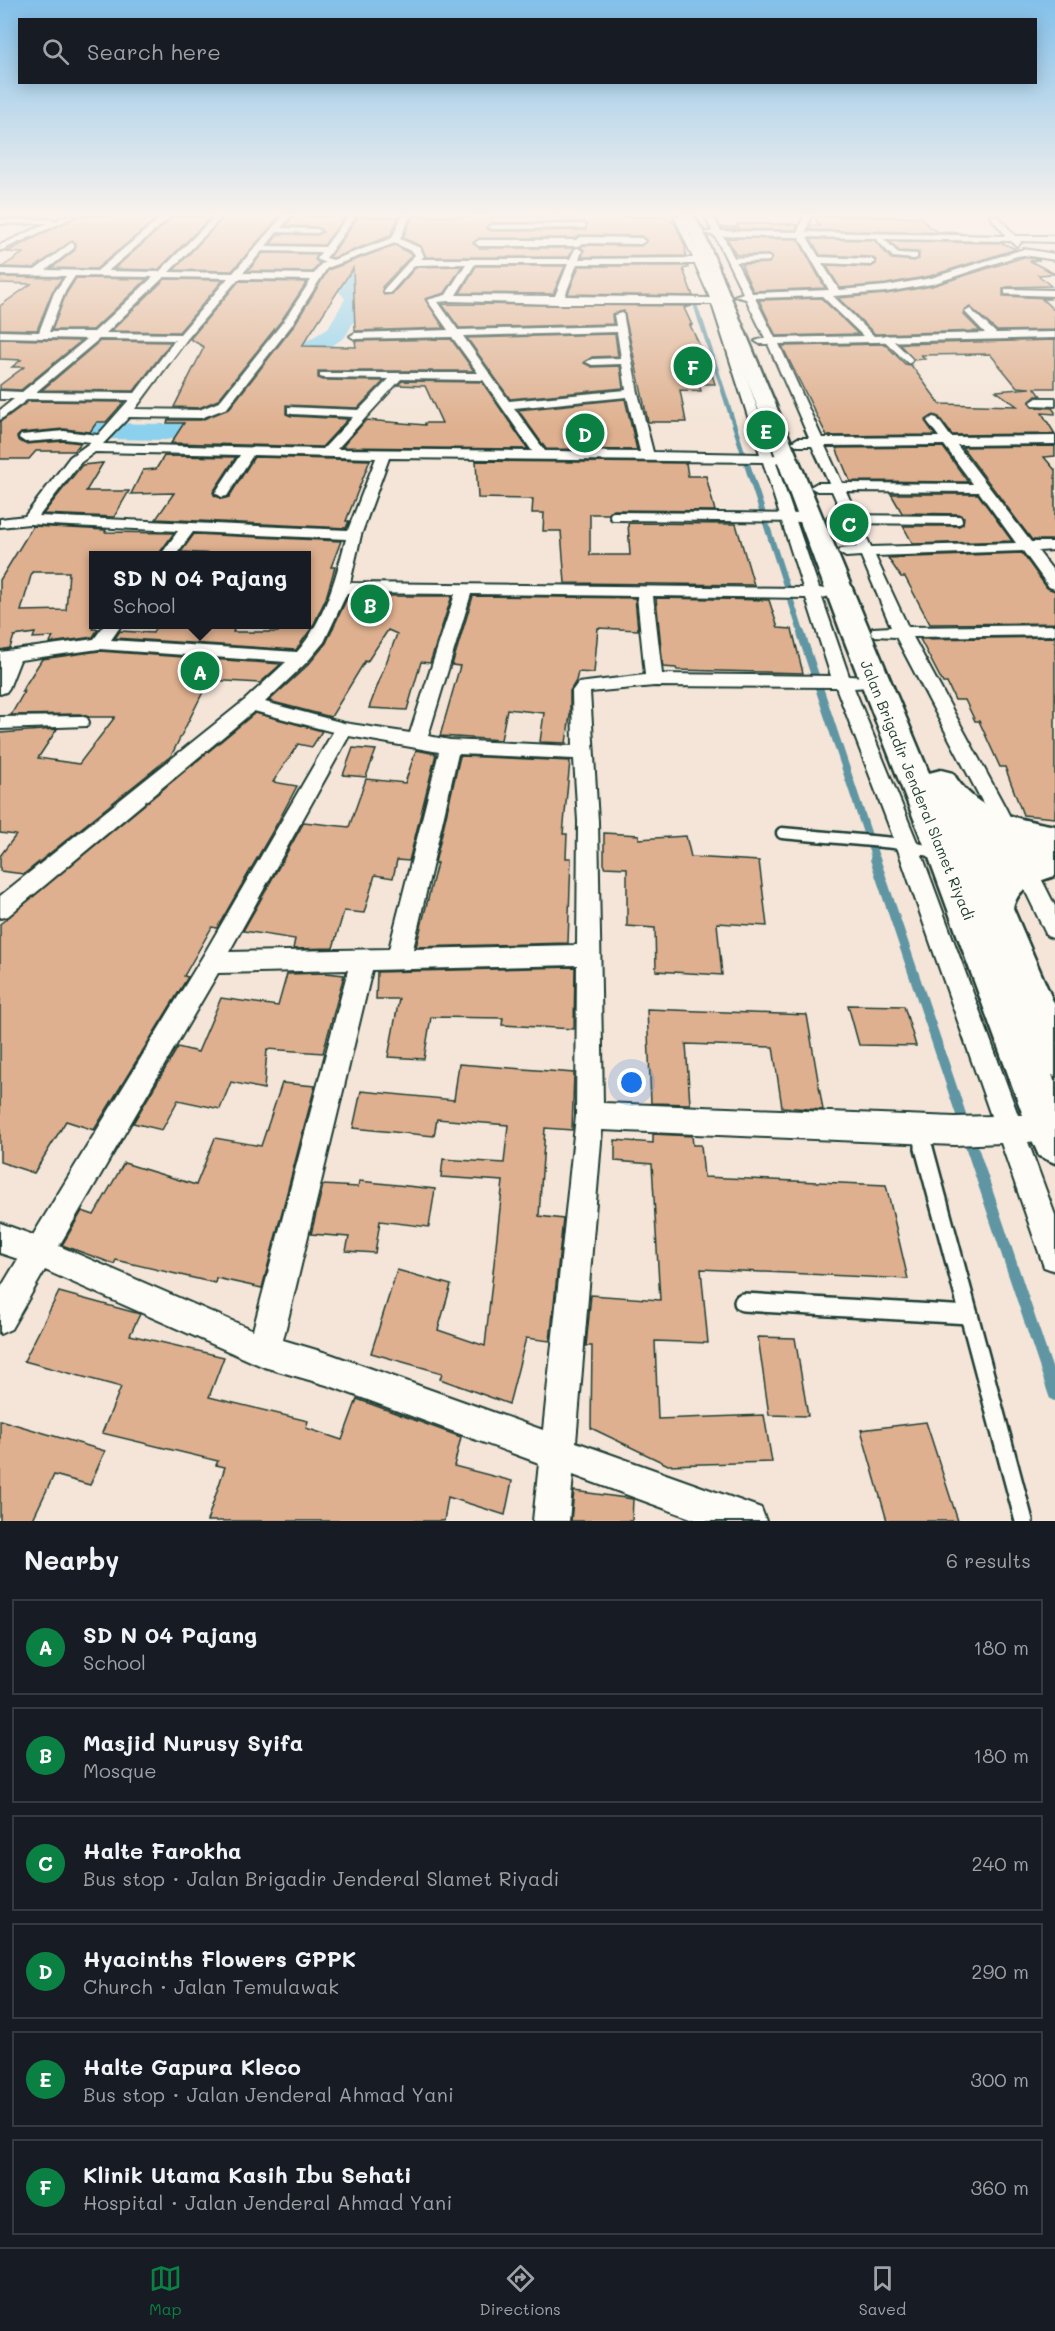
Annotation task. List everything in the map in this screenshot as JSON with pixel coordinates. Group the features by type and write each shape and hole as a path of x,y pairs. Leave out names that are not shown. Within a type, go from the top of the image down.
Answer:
{"highway":[{"path":"727,287 765,341 780,375 785,450"},
{"name":"Jalan Brigadir Jenderal Slamet Riyadi","path":"785,450 827,487 810,518"},
{"name":"Jalan Brigadir Jenderal Slamet Riyadi","path":"785,450 810,518 815,593 876,682 985,852 1052,1134"},
{"name":"Jalan Brigadir Jenderal Slamet Riyadi","path":"810,518 857,552 890,632 944,790 964,811 983,822 993,909 1055,1056"},
{"path":"985,852 1055,841"}],"street":[{"path":"43,335 64,287"},
{"path":"0,416 96,336 148,287"},
{"path":"29,520 75,460 100,441 122,418 183,337 228,287"},
{"path":"122,418 201,414 223,405 286,324 310,287"},
{"path":"387,291 390,287"},
{"path":"449,298 456,287"},
{"path":"558,300 564,287"},
{"path":"541,455 432,302 433,299 617,301 648,287"},
{"path":"717,287 753,390 785,450"},
{"path":"805,287 823,292 880,287"},
{"path":"832,287 835,292"},
{"path":"823,292 873,339"},
{"path":"1008,292 1055,293"},
{"path":"617,301 632,393 647,456"},
{"path":"969,312 993,336"},
{"path":"355,336 620,329"},
{"path":"0,334 183,337"},
{"path":"765,341 1055,334"},
{"path":"592,362 626,361"},
{"path":"324,375 487,377"},
{"path":"327,452 398,376"},
{"path":"506,405 632,393"},
{"path":"0,394 137,397"},
{"path":"1037,402 1055,402"},
{"path":"292,410 362,414"},
{"path":"933,421 950,440 1055,584"},
{"path":"25,438 64,435 100,441 249,452 647,456 740,456 785,450 950,440 1055,440"},
{"path":"222,493 249,452"},
{"path":"0,909 251,704 301,658 318,638 330,616 354,535 384,454"},
{"path":"827,487 984,488"},
{"path":"0,524 12,520 29,520 354,535"},
{"path":"170,551 188,528"},
{"path":"857,552 1055,546"},
{"path":"340,588 815,593 835,681 1055,929"},
{"path":"417,741 464,590"},
{"path":"644,591 654,680"},
{"path":"99,644 110,629"},
{"path":"1055,630 890,632 985,852 1008,1129 1055,1256"},
{"path":"0,688 7,656 99,644 301,658"},
{"path":"551,1521 590,1116 588,821 581,690 584,687 654,680 876,682"},
{"path":"251,704 345,729 450,747 583,753"},
{"path":"0,723 80,722"},
{"path":"0,1318 211,963 345,729"},
{"path":"398,960 450,747"},
{"path":"211,963 590,955"},
{"path":"264,1351 363,960"},
{"path":"590,1116 919,1130 1008,1129 1052,1134"},
{"path":"0,1238 38,1252 264,1351 330,1370 748,1521"}],"lane":[{"path":"886,338 909,360"},
{"path":"614,516 958,520"},
{"path":"782,833 985,852"},
{"path":"919,1130 1024,1521"},
{"path":"743,1302 969,1315"}],"building":[{"path":"27,287 56,287 37,330 0,329 0,306"},
{"path":"70,287 139,287 93,330 52,330"},
{"path":"157,287 217,287 179,332 111,331"},
{"path":"234,287 304,287 281,321 218,400 199,408 174,407 204,347 190,339"},
{"path":"318,287 341,287 302,346 356,347 355,341 451,339 474,371 318,371 318,378 323,380 384,381 358,408 286,405 286,414 291,416 348,419 322,447 171,443 184,423 167,423 168,420 201,420 229,409 293,327"},
{"path":"354,287 382,287 384,295 392,294 398,287 449,287 445,293 425,299 444,328 355,331"},
{"path":"464,287 556,287 553,294 460,293"},
{"path":"571,287 690,287 693,296 568,294"},
{"path":"751,287 825,288 753,291"},
{"path":"926,287 1008,287 1003,289 1003,296 1049,298 1042,299 1055,311 1055,330 997,331 970,307 964,310 963,314 980,331 875,334 838,298 886,294"},
{"path":"821,298 858,334 776,336 759,300"},
{"path":"442,304 692,306 684,308 715,384 699,384 701,391 680,390 686,422 648,422 624,311 612,314 613,324 459,328"},
{"path":"615,334 618,356 592,357 584,363 592,367 620,366 623,388 510,399 467,338"},
{"path":"0,339 81,341 21,390 0,389 0,385 24,367 12,367 21,360 0,359"},
{"path":"1055,340 1055,388 1035,388 1041,396 1036,396 1029,402 1033,407 1052,408 1055,414 1042,413 1055,434 952,435 939,417 934,415 925,421 935,435 827,436 782,346 885,344 905,364 911,365 940,404 1017,406 996,391 1030,388 1017,387 990,354 921,355 925,359 914,360 899,344"},
{"path":"100,341 171,342 134,391 42,390"},
{"path":"402,381 482,382 528,449 342,447 366,420 425,425 425,423 442,423 425,386 398,385"},
{"path":"625,399 637,450 546,449 518,410"},
{"path":"29,401 124,402 106,422 97,422 90,432 64,429 21,433 17,437 25,444 64,441 81,443 74,451 36,451 29,459 0,459 0,422"},
{"path":"1055,446 1055,456 1044,457 1055,470 1055,540 1032,540 962,447"},
{"path":"943,447 968,482 850,481 836,448"},
{"path":"164,456 236,457 213,492 222,499 229,497 254,457 370,460 346,521 349,521 346,528 156,519 174,493 131,494 143,470 156,469"},
{"path":"476,461 686,463 688,476 706,476 715,511 614,510 608,514 590,514 590,555 630,555 628,523 736,524 754,585 565,583 561,531 543,531 544,513 532,513 533,499 478,498"},
{"path":"103,463 86,491 129,491 114,517 43,514 82,465"},
{"path":"891,494 978,494 1012,541 913,544 903,526 959,526 963,524 964,517 958,514 902,513"},
{"path":"33,526 106,530 105,532 174,533 161,551 89,551 89,629 98,629 93,637 50,643 53,637 33,638 35,633 14,636 10,648 0,650 0,580","holes":["32,572 69,572 66,610 21,611"]},
{"path":"194,534 341,541 331,567 335,567 326,598 311,629 311,551 182,551"},
{"path":"1022,553 1047,588 1055,591 1055,623 930,624 905,577 901,577 888,558"},
{"path":"348,596 452,596 430,663 421,662 407,710 369,708 397,634 388,630 367,662 365,661 331,717 269,701 309,664 326,643"},
{"path":"473,596 635,598 638,630 598,628 594,673 578,672 570,691 570,715 566,743 540,742 544,713 507,709 501,740 440,736 460,666 452,665"},
{"path":"656,598 769,600 778,628 792,629 803,673 677,670 663,667"},
{"path":"155,629 234,629 233,632 278,632 280,629 311,629 296,650 115,638 120,631 153,633"},
{"path":"1055,637 1055,818 1023,815 1005,767 1000,767 979,721 975,721 965,700 955,700 947,683 943,683 920,639"},
{"path":"99,651 281,664 260,683 209,680 171,756 24,874 0,871 0,856 16,835 0,833 0,733 57,729 38,758 79,764 115,717 89,717 80,714 11,715 24,692 21,692 42,659"},
{"path":"255,713 322,731 312,747 298,744 273,782 297,786 279,820 217,928 212,927 184,976 188,977 94,1130 66,1121 34,1173 0,1162 0,924"},
{"path":"353,748 376,750 366,777 343,775"},
{"path":"416,750 436,754 409,861 397,860 393,878 375,875 364,913 344,911 333,948 293,949 295,939 243,931 304,822 349,827 366,779 405,783"},
{"path":"460,756 570,761 563,834 567,834 566,858 571,858 568,943 416,947"},
{"path":"604,833 639,835 639,839 686,836 691,857 759,861 767,926 717,923 722,975 656,971 655,928 627,926 627,868 604,867"},
{"path":"575,967 574,1029 502,1025 503,1018 431,1017 424,1059 388,1057 399,999 376,999 377,972"},
{"path":"287,974 344,975 323,1053 267,1049 264,1089 231,1082 220,1109 178,1100 162,1130 133,1123 178,1047 198,1052 221,998 278,1006"},
{"path":"848,1005 904,1006 916,1046 859,1045"},
{"path":"647,1009 807,1015 823,1110 782,1107 773,1047 686,1044 690,1104 651,1103"},
{"path":"459,1064 574,1073 572,1130 545,1128 539,1216 563,1219 550,1341 526,1338 509,1404 440,1379 442,1373 371,1353 397,1270 451,1285 438,1330 485,1346 503,1181 441,1177 443,1159 504,1163 508,1125 437,1119 434,1136 353,1128 361,1091 454,1100"},
{"path":"282,1083 315,1086 262,1288 216,1278 215,1283 116,1260 114,1264 62,1245 82,1211 94,1215 124,1163 196,1185 215,1138 261,1146"},
{"path":"653,1134 692,1136 693,1145 701,1145 704,1177 886,1185 908,1279 701,1269 708,1343 655,1341 658,1419 764,1415 772,1462 668,1465 591,1428 592,1346 586,1346 591,1295 660,1300 652,1164 615,1161 615,1140 653,1143"},
{"path":"359,1181 435,1189 429,1227 380,1221 375,1253 346,1251 349,1237 311,1234 323,1185 358,1187"},
{"path":"59,1292 140,1314 130,1335 224,1357 209,1397 308,1421 306,1428 342,1440 357,1399 461,1437 454,1466 512,1481 505,1515 448,1497 444,1521 207,1521 225,1467 216,1465 218,1461 102,1433 121,1387 24,1361"},
{"path":"758,1337 795,1338 808,1416 769,1415"},
{"path":"0,1420 105,1451 90,1485 54,1475 32,1521 0,1521"},
{"path":"926,1422 958,1521 887,1521 861,1430"},
{"path":"574,1491 633,1499 632,1521 571,1521"}],"waterway":[{"path":"0,435 41,430 166,432 202,425 264,396 300,356 337,332 356,298 346,287"},
{"path":"695,304 701,323"},
{"path":"701,321 745,459"},
{"path":"745,458 802,635"},
{"path":"801,633 876,860"},
{"path":"875,859 973,1150"},
{"path":"972,1148 1055,1395"}],"place":[{"name":"Klinik Utama Kasih Ibu Sehati","path":"693,366"},
{"name":"Halte Gapura Kleco","path":"766,430"},
{"name":"Hyacinths Flowers GPPK","path":"585,433"},
{"name":"Halte Farokha","path":"849,523"},
{"name":"Masjid Nurusy Syifa","path":"370,604"},
{"name":"SD N 04 Pajang","path":"200,671"}]}
